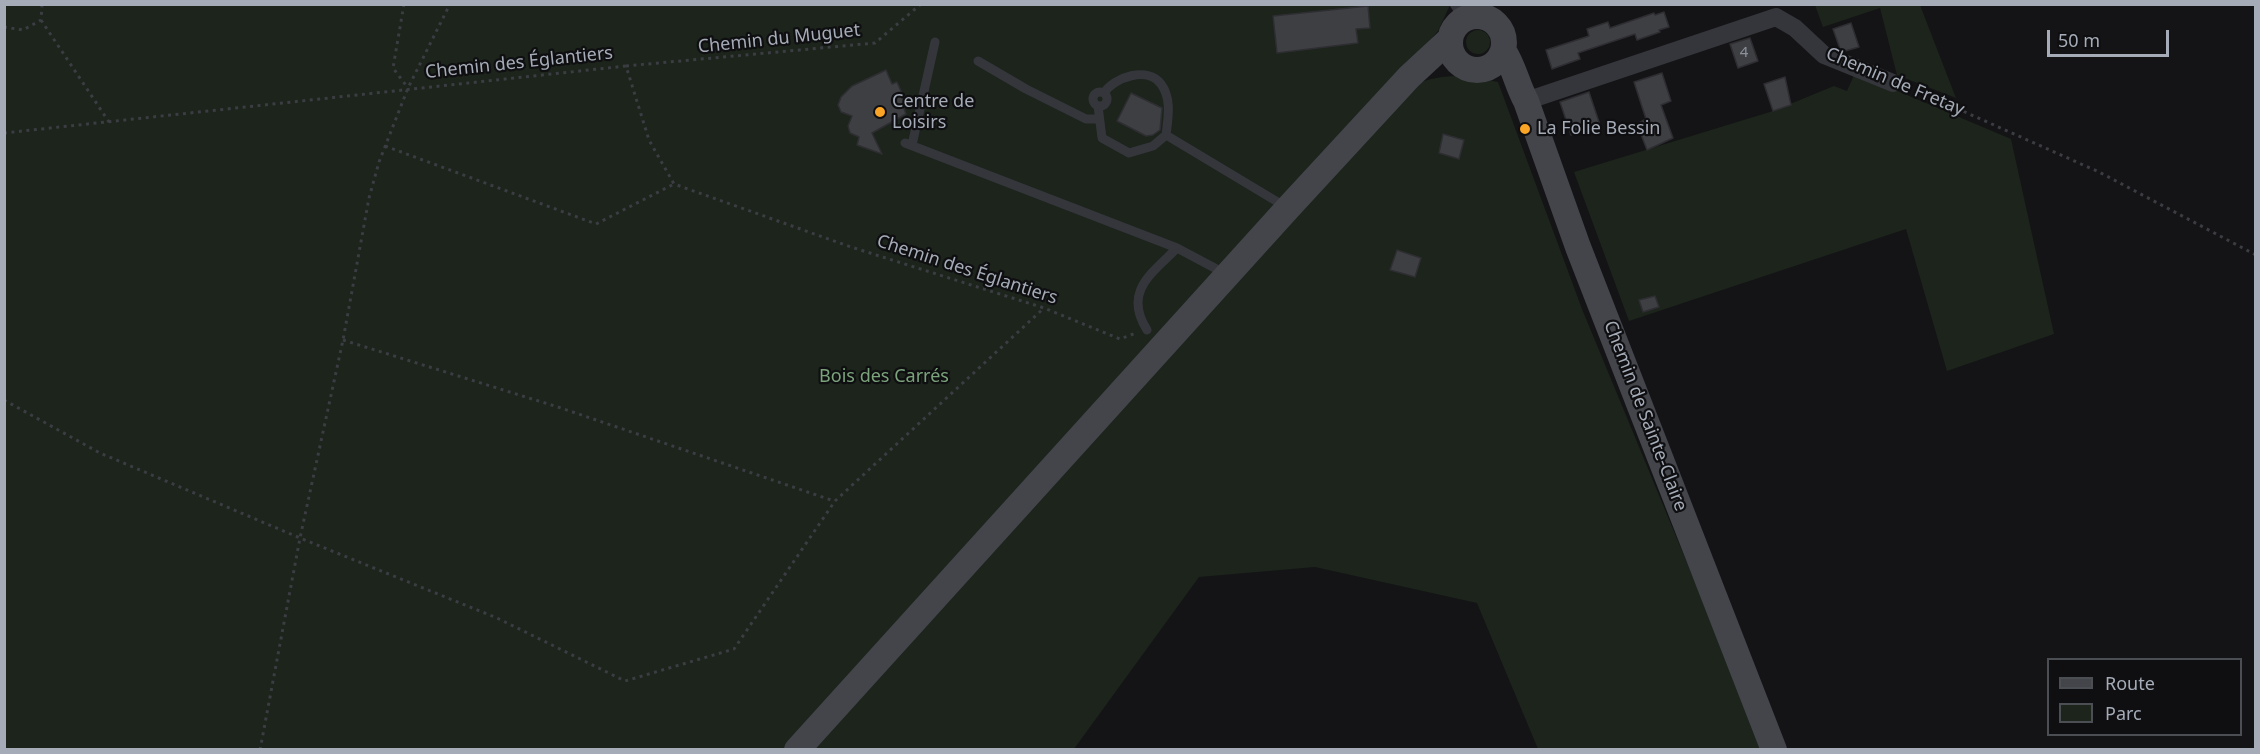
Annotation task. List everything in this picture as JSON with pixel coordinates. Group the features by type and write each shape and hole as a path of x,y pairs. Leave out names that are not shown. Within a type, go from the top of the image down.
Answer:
{"main road":[{"path":"1409,77 1447,65 1472,68 1496,63 1503,50 1503,35 1474,11 1452,31 1450,39 1452,55 1472,68 1521,92"},
{"path":"797,750 1288,208 1409,77 1450,39"},
{"name":"Chemin de Sainte-Claire","path":"1503,50 1510,60 1578,247 1774,750"}],"street":[{"name":"Chemin de Fretay","path":"1521,92 1776,17 1795,28 1824,55 1893,83"}],"lane":[{"path":"934,42 908,144 1177,248 1228,275"},
{"path":"978,61 1026,89 1086,119 1098,119"},
{"path":"1133,74 1154,77 1162,85 1170,110 1166,135 1153,146 1129,153 1102,138 1098,106 1093,103 1093,96 1104,93 1116,82 1133,74"},
{"path":"1166,135 1288,208"},
{"path":"1147,330 1137,315 1136,305 1140,290 1177,248"}],"path":[{"path":"42,4 41,20 109,122"},
{"path":"404,4 393,68 408,88"},
{"path":"260,750 300,538 343,340 369,198 385,146 408,88 450,4"},
{"name":"Chemin du Muguet","path":"626,66 875,43 921,4"},
{"path":"4,27 23,30 41,20"},
{"name":"Chemin des Églantiers","path":"4,133 626,66 649,140 674,184 851,247 1044,308 1120,339 1147,330"},
{"name":"Chemin de Fretay","path":"1893,83 1912,88 2099,172 2256,255"},
{"path":"385,146 596,224 674,184"},
{"path":"4,400 100,453 496,618 625,681 734,649 835,501 1044,308"},
{"path":"343,340 561,408 835,501"}],"green space":[{"name":"Bois des Carrés","path":"4,5 1450,5 1438,31 1403,70 1415,85 1436,78 1456,76 1498,82 1582,309 1764,749 1538,749 1477,603 1315,567 1199,577 1074,749 5,749"},
{"path":"1815,5 1920,5 1956,98 1897,75 1880,8 1823,27"},
{"path":"1478,30 1487,33 1490,42 1487,51 1478,54 1469,51 1466,42 1469,33"},
{"path":"1855,73 2011,139 2054,334 1947,371 1906,229 1629,321 1574,172 1773,111 1834,86 1847,91"}],"building":[{"path":"1368,6 1370,28 1356,29 1358,43 1277,53 1273,16"},
{"path":"1664,12 1669,27 1659,30 1660,32 1637,40 1635,34 1578,53 1580,59 1552,69 1546,50 1589,36 1587,29 1608,22 1610,28 1654,13 1655,15"},
{"path":"1851,23 1859,47 1845,51 1840,49 1833,29"},
{"path":"1750,38 1758,61 1738,68 1730,44"},
{"path":"886,70 892,84 897,82 907,105 903,106 906,114 872,133 882,154 857,145 859,137 850,133 848,126 852,116 841,112 838,105 841,97 852,86"},
{"path":"1662,73 1671,101 1661,105 1673,138 1647,150 1637,124 1646,119 1634,82"},
{"path":"1785,77 1791,105 1773,111 1764,84"},
{"path":"1589,92 1600,125 1571,135 1560,102"},
{"path":"1131,93 1162,108 1160,130 1153,135 1146,136 1117,121"},
{"path":"1443,134 1464,140 1459,159 1439,153"},
{"path":"1397,250 1421,258 1415,277 1390,270"},
{"path":"1655,296 1659,307 1643,312 1639,300"}],"place":[{"name":"Centre de Loisirs","path":"880,112"},
{"name":"La Folie Bessin","path":"1525,129"}]}
